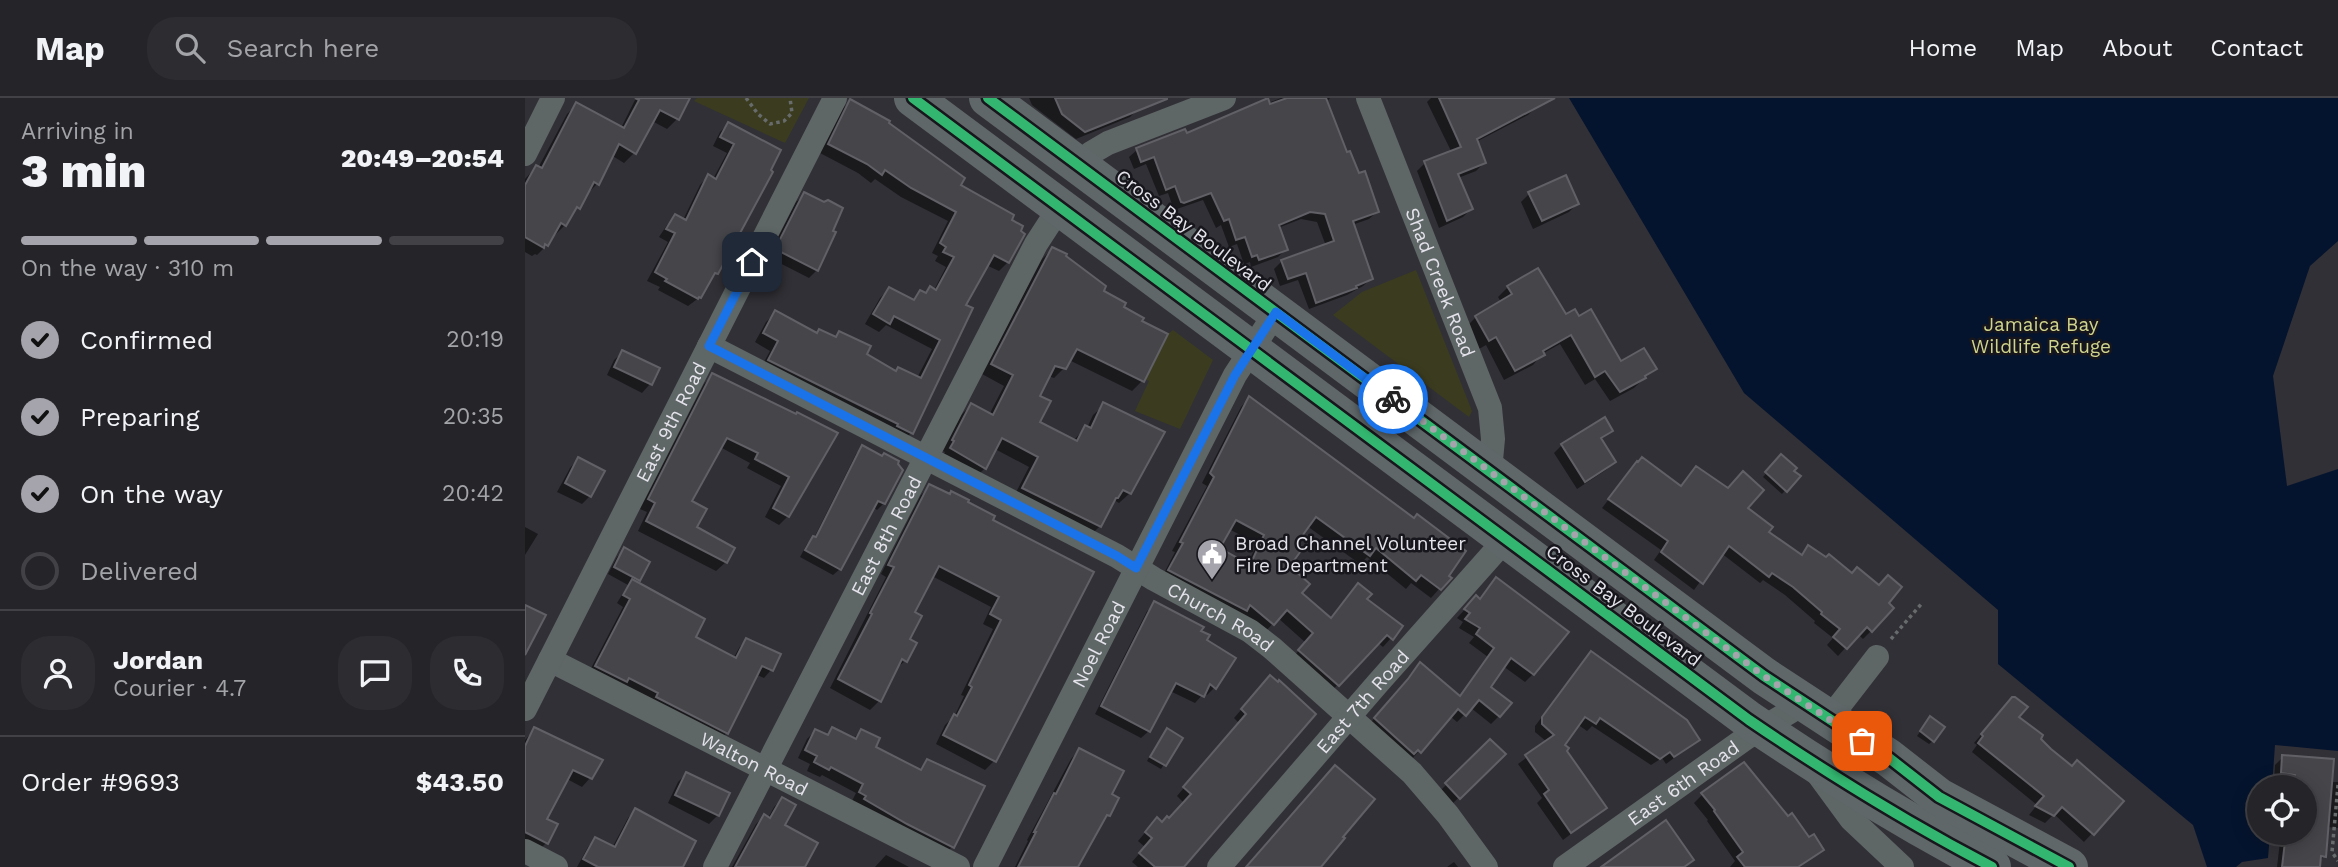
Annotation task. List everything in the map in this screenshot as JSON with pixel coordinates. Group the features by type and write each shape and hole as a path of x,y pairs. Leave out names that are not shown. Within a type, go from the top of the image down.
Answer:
{"main road":[{"name":"Cross Bay Boulevard","path":"913,98 1761,728 1893,812 1991,867"},
{"name":"Cross Bay Boulevard","path":"988,98 1816,711 1889,758 1939,797 2070,867"}],"street":[{"path":"525,154 553,98"},
{"name":"East 9th Road","path":"525,709 835,98"},
{"path":"1078,165 1108,143 1224,98"},
{"name":"Shad Creek Road","path":"1368,98 1490,408 1493,439 1490,471"},
{"name":"East 8th Road","path":"715,867 1036,244 1060,206"},
{"name":"Noel Road","path":"985,867 1235,375 1276,312"},
{"name":"Church Road","path":"709,346 1106,550 1260,638 1412,773 1448,815 1486,867"},
{"name":"East 7th Road","path":"1219,867 1506,539"},
{"path":"1816,711 1877,657"},
{"name":"Walton Road","path":"550,660 958,867"},
{"name":"East 6th Road","path":"1565,867 1761,728 1816,711"},
{"name":"Cross Bay Boulevard","path":"1807,759 1851,819 1902,867"},
{"path":"525,851 556,867"}],"path":[{"path":"747,99 757,98"},
{"path":"747,99 770,124 784,121 792,113 790,98"},
{"path":"1877,657 1923,602"},
{"path":"2338,785 2332,852 2338,861"}],"green space":[{"path":"697,98 809,98 785,143 694,101"},
{"path":"1416,270 1472,411 1469,417 1333,315 1362,292"},
{"path":"1173,330 1213,360 1180,429 1135,411 1149,381 1145,379 1168,334"}],"water":[{"name":"Jamaica Bay Wildlife Refuge","path":"1569,98 2338,98 2338,241 2310,266 2273,376 2287,486 2338,469 2338,751 2275,745 2273,775 2247,775 2247,845 2269,845 2268,858 2242,862 2236,867 2207,867 2193,825 1998,664 1998,610 1744,393"}],"building":[{"path":"635,98 690,98 679,120 660,110 636,154 619,144 599,185 594,182 580,209 577,207 566,226 561,223 548,246 545,244 544,248 525,237 525,185 536,165 542,168 576,102 624,128 639,100"},
{"path":"1055,98 1167,99 1085,132 1062,114"},
{"path":"1268,98 1270,104 1287,98 1326,98 1347,152 1350,151 1359,173 1365,171 1379,212 1353,221 1373,279 1316,303 1306,273 1288,279 1281,260 1334,241 1325,214 1310,212 1279,225 1288,250 1259,260 1257,255 1252,257 1245,237 1236,240 1229,219 1224,221 1211,193 1181,202 1175,186 1166,190 1154,157 1141,162 1136,148 1185,129 1187,133"},
{"path":"1439,98 1555,98 1477,139 1486,163 1458,174 1473,209 1447,221 1424,161 1461,147"},
{"path":"850,99 890,121 889,123 965,178 961,185 1014,215 1012,220 1023,226 1021,231 1025,234 1009,263 994,255 966,305 973,308 913,434 768,360 778,341 763,333 775,310 817,333 819,329 836,337 839,331 871,346 867,354 896,371 898,367 921,378 940,340 894,316 890,324 873,314 889,287 914,300 920,290 926,293 930,286 936,290 954,257 943,252 946,247 940,243 956,212 911,188 885,170 882,175 828,144"},
{"path":"728,122 781,150 771,170 773,172 718,274 715,273 698,299 665,281 667,279 655,272 675,233 666,229 675,214 686,220 708,174 716,179 734,144 720,137"},
{"path":"1566,175 1579,204 1542,221 1528,192"},
{"path":"804,192 843,208 833,231 836,232 818,271 775,249"},
{"path":"1052,247 1067,254 1066,256 1106,286 1104,291 1126,303 1124,307 1144,318 1142,321 1168,334 1144,382 1077,349 1066,369 1055,366 1040,396 1051,401 1040,422 1077,441 1085,425 1091,428 1103,402 1165,432 1131,494 1123,490 1101,527 1022,488 1038,457 1002,438 986,469 950,448 971,403 993,415 1013,375 991,364"},
{"path":"1538,268 1566,314 1575,309 1579,316 1591,309 1621,361 1644,348 1657,369 1620,392 1605,371 1595,377 1571,335 1543,351 1545,355 1515,371 1496,337 1489,341 1475,316 1512,294 1507,286"},
{"path":"622,350 660,368 652,385 614,367"},
{"path":"712,373 838,433 789,517 773,508 789,477 755,459 758,453 727,438 692,501 707,509 697,527 735,548 727,563 646,521 655,503 648,499"},
{"path":"1249,396 1414,518 1417,514 1466,551 1449,576 1452,578 1441,590 1421,575 1416,581 1376,548 1370,556 1316,517 1297,543 1303,548 1290,566 1310,584 1302,593 1331,618 1358,583 1372,594 1367,599 1403,626 1393,640 1387,635 1339,686 1298,650 1313,633 1287,610 1274,625 1250,605 1247,611 1168,570 1214,477 1210,473","holes":["1236,520 1264,535 1250,565 1220,548"]},
{"path":"1605,417 1613,431 1601,438 1616,462 1585,482 1561,444"},
{"path":"862,445 882,456 884,453 899,461 898,464 903,470 885,504 878,501 841,570 805,550 813,536 816,537"},
{"path":"1781,454 1797,468 1794,471 1801,476 1787,492 1765,472"},
{"path":"578,457 605,471 591,497 565,483"},
{"path":"1642,457 1681,486 1696,466 1728,488 1743,471 1764,490 1748,508 1773,527 1769,532 1802,555 1808,545 1826,557 1829,554 1852,573 1857,567 1879,585 1888,575 1902,587 1889,603 1894,608 1872,632 1867,627 1847,649 1833,637 1840,629 1821,614 1822,612 1793,587 1772,573 1769,577 1729,546 1703,584 1661,552 1668,541 1608,499"},
{"path":"929,484 969,500 968,502 995,516 993,520 1094,572 996,762 943,735 954,714 957,716 972,687 969,685 1001,620 990,614 999,597 939,566 915,612 922,616 910,639 917,643 907,662 902,659 881,702 838,679 894,567 888,565"},
{"path":"624,547 650,562 640,581 614,567"},
{"path":"1496,577 1569,632 1534,675 1511,658 1491,687 1512,703 1500,717 1479,700 1466,716 1458,709 1421,753 1418,750 1414,754 1374,718 1420,662 1460,696 1494,648 1476,634 1480,628 1465,619 1470,613 1464,609 1476,595 1480,599"},
{"path":"632,579 705,619 696,637 736,658 746,638 781,654 773,671 762,666 728,734 656,697 658,693 629,678 627,682 595,666 630,599 623,595"},
{"path":"1154,601 1204,627 1201,631 1210,635 1207,640 1236,658 1216,689 1210,684 1204,697 1176,683 1150,732 1101,706"},
{"path":"525,605 546,615 525,655"},
{"path":"1591,651 1687,720 1700,740 1674,757 1670,752 1660,759 1600,718 1596,724 1585,717 1565,745 1607,808 1571,833 1544,794 1549,790 1525,755 1554,735 1542,724 1542,717"},
{"path":"1270,675 1316,714 1184,867 1155,867 1139,853 1152,838 1145,832 1157,817 1162,822 1167,816 1169,818 1191,794 1183,787 1246,714 1241,709"},
{"path":"2012,697 2028,707 2019,717 2043,735 2041,739 2051,749 2072,766 2077,760 2124,801 2094,835 2062,807 2054,816 2035,806 2044,796 1978,743 1983,736 1981,734"},
{"path":"1930,716 1945,727 1934,742 1920,731"},
{"path":"534,727 603,760 592,779 573,770 547,819 558,824 548,844 525,832 525,746"},
{"path":"832,727 856,739 861,729 880,738 876,747 921,770 927,759 985,786 954,848 864,799 866,796 859,792 863,784 831,767 829,770 814,762 817,756 805,750 815,729 828,735"},
{"path":"1167,728 1183,738 1166,766 1150,757"},
{"path":"1490,739 1506,754 1460,799 1445,783"},
{"path":"1079,748 1124,771 1112,794 1119,798 1110,816 1107,815 1078,867 1018,867 1034,832"},
{"path":"2282,755 2334,759 2326,857 2321,856 2320,867 2282,867 2285,845 2317,845 2317,775 2281,773"},
{"path":"1744,762 1788,816 1792,813 1809,837 1814,834 1824,850 1798,867 1745,867 1737,857 1743,852 1701,793"},
{"path":"1335,765 1375,799 1321,867 1246,867"},
{"path":"686,772 730,793 719,816 675,795"},
{"path":"782,797 796,805 785,825 818,843 805,867 735,867 764,814 770,818"},
{"path":"635,808 696,841 683,867 598,867 583,859 595,837 615,847"},
{"path":"1666,820 1694,860 1684,867 1601,867"}],"cycle path":[{"path":"913,98 1749,720 1868,797 1992,867"},
{"path":"988,98 1764,676 1889,758 1939,797 2069,867"}],"way so far":[{"path":"1393,399 1764,676 1862,741"}],"place":[{"name":"Broad Channel Volunteer Fire Department","path":"1212,581"}],"route":[{"path":"752,262 709,346 1136,568 1235,375 1276,312 1393,399"}]}
